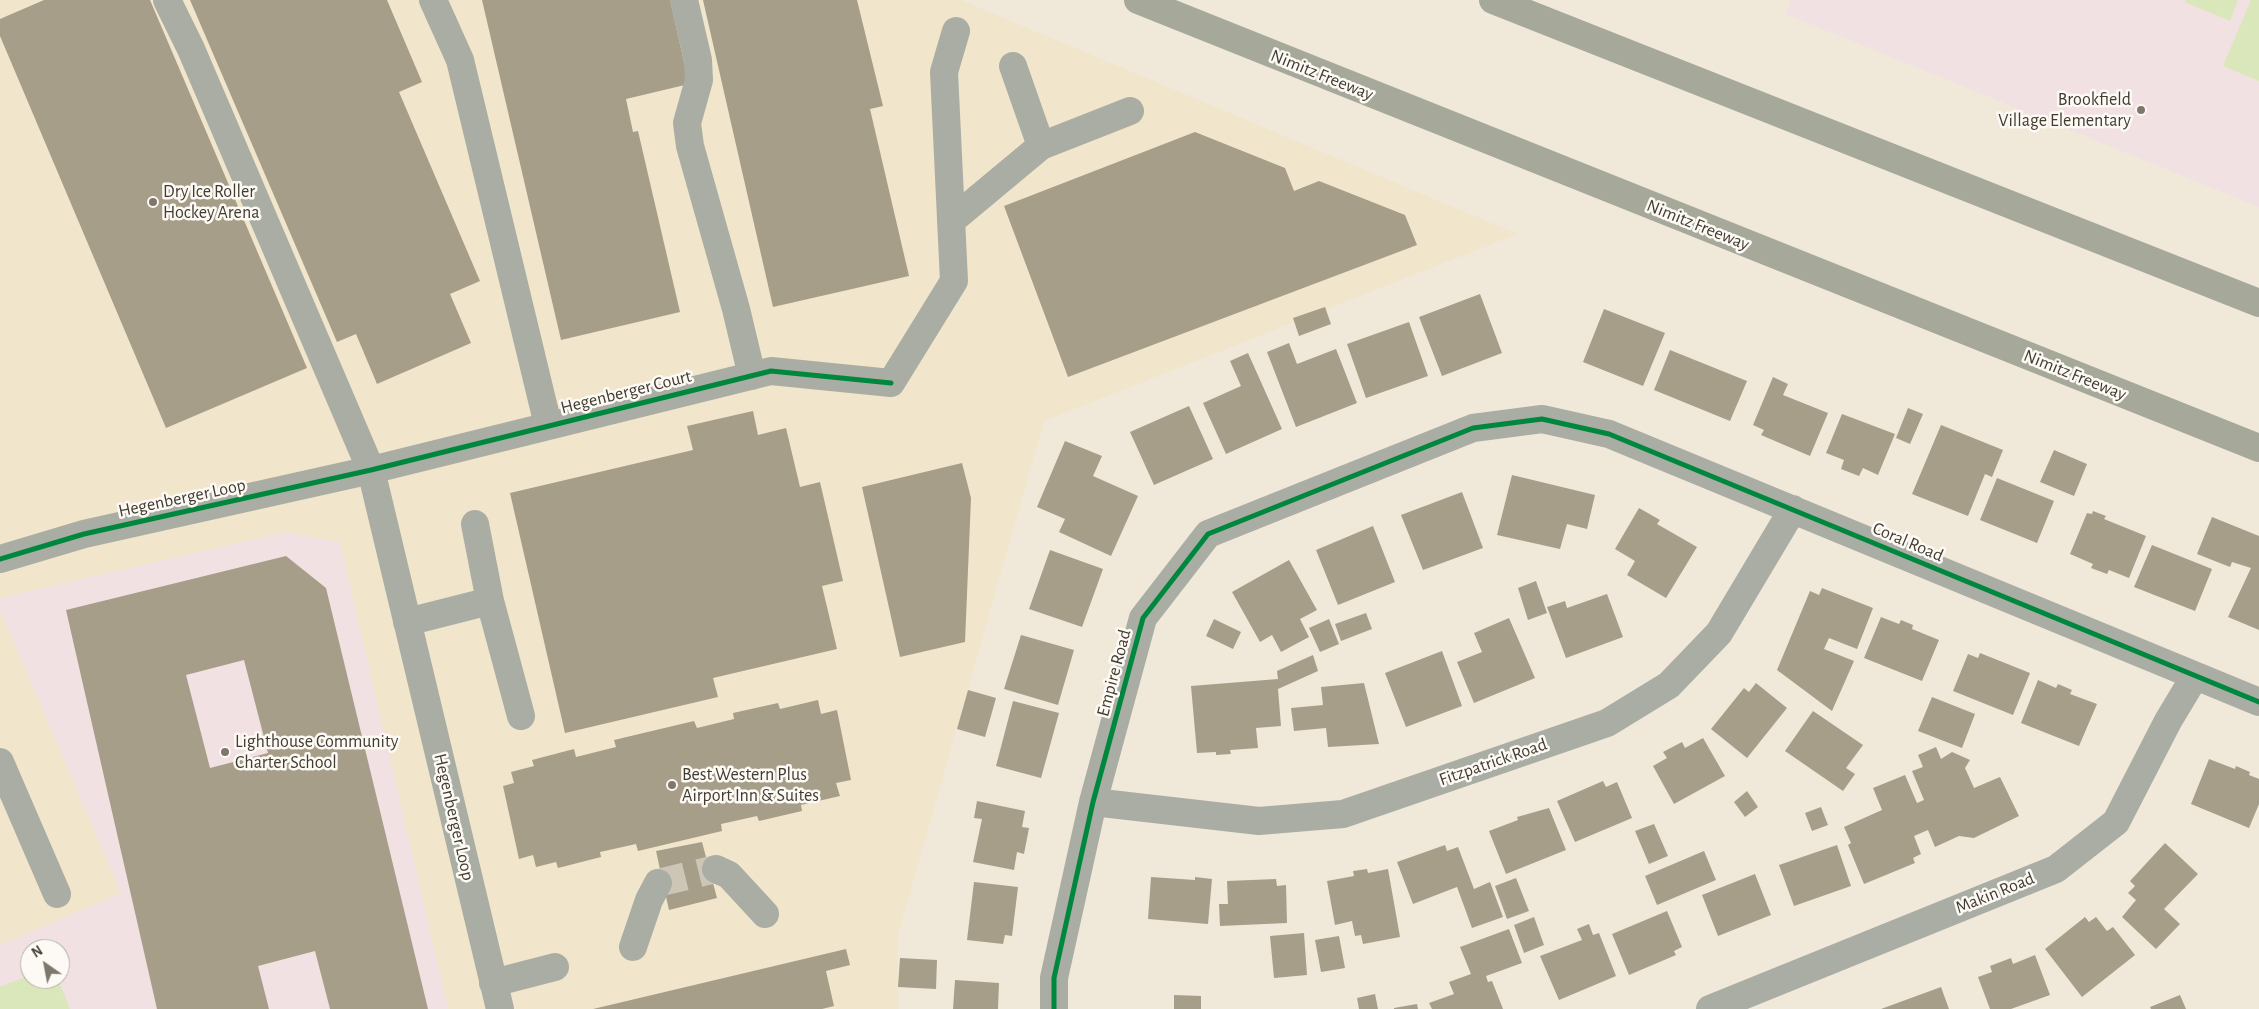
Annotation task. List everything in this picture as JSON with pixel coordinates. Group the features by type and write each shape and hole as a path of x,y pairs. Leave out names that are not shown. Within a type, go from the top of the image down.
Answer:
{"highway":[{"name":"Nimitz Freeway","path":"1138,0 2259,448"},
{"path":"1493,0 2259,303"}],"street":[{"path":"167,0 191,49 371,470"},
{"path":"433,0 460,60 548,425"},
{"path":"684,0 698,60 699,80 687,123 690,146 736,309 752,376"},
{"path":"951,221 944,72 956,31"},
{"path":"1013,66 1041,146"},
{"path":"951,221 1041,146 1130,111"},
{"name":"Hegenberger Court","path":"371,470 771,371 891,383 954,281 951,221"},
{"name":"Coral Road","path":"1542,419 1609,434 2259,702"},
{"name":"Empire Road","path":"1054,1009 1054,978 1093,802 1143,618 1208,534 1473,428 1542,419"},
{"name":"Hegenberger Loop","path":"0,558 84,534 371,470 500,1009"},
{"name":"Fitzpatrick Road","path":"1093,802 1259,821 1343,814 1607,723 1669,685 1719,633 1792,509"},
{"path":"475,524 490,600 521,716"},
{"path":"407,622 490,600"},
{"name":"Makin Road","path":"1710,1009 2056,869 2116,822 2168,721 2195,676"},
{"path":"3,776 57,894"},
{"path":"716,869 729,875 765,914"},
{"path":"634,947 648,900 658,883"},
{"path":"493,983 555,967"}],"shaded area":[{"path":"0,0 961,0 1517,234 1044,421 897,938 898,1009 0,1009"},
{"name":"Brookfield Village Elementary","path":"1791,0 2259,0 2259,207 1786,14"},
{"name":"Lighthouse Community Charter School","path":"285,532 340,542 448,1009 0,1009 0,945 121,893 0,610 0,598"}],"green space":[{"path":"2186,0 2238,0 2230,21 2185,2"},
{"path":"2251,0 2259,0 2259,81 2223,66"},
{"path":"20,979 20,989 62,989 70,1009 0,1009 0,987"}],"building":[{"name":"Dry Ice Roller Hockey Arena","path":"44,0 150,0 307,368 166,428 0,36 0,19"},
{"path":"190,0 387,0 422,82 399,92 480,281 450,294 471,343 377,384 356,334 337,342"},
{"path":"482,0 670,0 689,84 626,99 633,132 638,131 680,312 561,340"},
{"path":"703,0 857,0 883,106 870,109 909,276 773,307"},
{"path":"1195,132 1285,168 1294,191 1319,181 1405,215 1417,245 1068,377 1004,206"},
{"path":"1480,294 1502,353 1442,376 1419,317"},
{"path":"1325,307 1331,324 1299,336 1293,318"},
{"path":"1604,309 1665,333 1643,386 1583,362"},
{"path":"1409,322 1428,376 1366,398 1347,344"},
{"path":"1289,343 1297,364 1336,349 1357,403 1296,427 1267,352"},
{"path":"1670,350 1747,381 1730,421 1654,390"},
{"path":"1248,353 1282,429 1226,454 1203,403 1241,386 1230,361"},
{"path":"1773,377 1788,384 1783,395 1828,413 1810,456 1761,435 1764,430 1753,425"},
{"path":"1189,406 1213,459 1154,485 1130,432"},
{"path":"1908,408 1923,414 1910,444 1896,438"},
{"path":"753,411 758,435 786,428 800,487 820,482 843,581 822,586 837,649 713,678 718,697 565,733 510,493 693,450 687,426"},
{"path":"1842,414 1895,434 1878,475 1863,468 1859,476 1841,469 1844,460 1826,453"},
{"path":"1941,425 2003,450 1992,477 1985,474 1968,516 1912,494"},
{"path":"1065,441 1102,456 1093,476 1138,496 1111,556 1059,532 1065,519 1037,507"},
{"path":"2054,450 2087,464 2074,496 2040,482"},
{"path":"962,463 971,498 965,642 900,657 862,487"},
{"path":"1512,475 1595,495 1587,529 1567,524 1560,549 1497,535"},
{"path":"1997,478 2054,501 2037,543 1980,520"},
{"path":"1462,492 1483,548 1423,570 1401,515"},
{"path":"1639,508 1660,520 1657,524 1697,547 1666,598 1627,575 1635,561 1615,549"},
{"path":"2093,511 2106,516 2104,519 2146,536 2129,578 2109,570 2107,574 2091,568 2093,564 2070,554 2087,513 2092,514"},
{"path":"2212,517 2259,536 2259,630 2228,617 2251,568 2232,562 2230,567 2197,554"},
{"path":"1373,526 1395,582 1338,605 1316,550"},
{"path":"2152,545 2212,569 2195,611 2134,587"},
{"path":"1050,550 1103,569 1082,627 1029,609"},
{"name":"Lighthouse Community Charter School","path":"286,556 326,588 428,1009 330,1009 315,951 258,966 269,1009 157,1009 66,610","holes":["244,660 268,753 210,768 186,675"]},
{"path":"1289,560 1317,610 1300,619 1309,637 1281,652 1272,635 1260,642 1232,592"},
{"path":"1536,581 1547,613 1528,620 1518,588"},
{"path":"1822,588 1873,608 1857,649 1829,638 1824,649 1854,661 1832,711 1777,670 1810,591 1819,595"},
{"path":"1607,594 1623,637 1566,658 1547,607 1565,601 1567,608"},
{"path":"1366,613 1372,629 1341,641 1335,624"},
{"path":"1881,617 1899,624 1901,620 1913,625 1912,629 1939,640 1922,681 1864,658"},
{"path":"1509,618 1535,678 1474,703 1457,662 1482,652 1474,633"},
{"path":"1214,619 1241,632 1233,649 1206,636"},
{"path":"1329,619 1339,644 1320,652 1309,628"},
{"path":"1021,635 1074,650 1058,705 1004,689"},
{"path":"1442,651 1462,706 1406,727 1385,673"},
{"path":"1980,653 2030,673 2013,715 1953,691 1968,654 1978,658"},
{"path":"1313,655 1318,671 1278,689 1281,726 1256,728 1258,748 1230,750 1231,754 1216,755 1216,752 1197,753 1191,686 1278,679 1277,671"},
{"path":"2038,680 2056,688 2058,684 2072,690 2070,694 2097,704 2079,746 2021,723"},
{"path":"1364,683 1379,744 1328,747 1326,728 1294,731 1291,708 1323,705 1321,687"},
{"path":"1756,683 1787,708 1747,758 1711,729 1744,688 1749,692"},
{"path":"968,690 996,698 985,737 957,729"},
{"path":"1932,697 1975,714 1962,748 1918,731"},
{"name":"Best Western Plus Airport Inn & Suites","path":"818,700 821,714 837,710 851,780 836,783 840,796 801,805 802,811 759,821 757,816 721,824 722,831 638,851 636,844 600,852 601,857 558,868 556,862 536,867 533,855 519,859 503,786 514,783 511,772 534,766 532,760 574,749 576,757 616,747 614,740 694,721 697,728 734,719 733,713 778,703 780,709"},
{"path":"1013,701 1059,713 1041,778 996,766"},
{"path":"1813,711 1863,745 1846,768 1855,774 1843,791 1785,751"},
{"path":"1703,738 1725,776 1674,804 1653,766 1667,758 1663,752 1682,742 1685,748"},
{"path":"1936,747 1941,759 1952,752 1970,760 1965,768 1974,788 2000,777 2019,816 1974,838 1959,836 1935,847 1928,830 1914,836 1921,854 1913,858 1915,863 1864,884 1848,845 1851,843 1844,827 1882,810 1873,788 1905,775 1917,803 1924,800 1912,771 1923,767 1918,755"},
{"path":"2209,759 2235,769 2236,766 2250,772 2249,775 2259,779 2259,804 2249,828 2191,804"},
{"path":"1603,781 1606,787 1617,782 1632,818 1575,842 1557,801"},
{"path":"1747,791 1758,807 1745,817 1734,802"},
{"path":"977,801 1025,811 1022,827 1029,828 1024,854 1017,852 1014,870 973,862 982,819 974,818"},
{"path":"1821,807 1828,825 1812,831 1805,813"},
{"path":"1549,808 1566,850 1506,874 1489,831 1518,820 1517,817"},
{"path":"1654,824 1668,856 1649,864 1635,831"},
{"path":"702,842 717,898 669,910 656,851"},
{"path":"2165,843 2198,874 2164,909 2180,924 2156,949 2122,917 2136,900 2128,893 2135,886 2130,881"},
{"path":"1445,845 1447,851 1458,847 1474,889 1490,882 1503,917 1472,928 1457,887 1413,904 1397,862"},
{"path":"1837,845 1851,886 1794,906 1779,865"},
{"path":"1704,851 1716,880 1657,905 1645,876"},
{"path":"1367,869 1368,873 1388,869 1400,937 1363,944 1361,935 1355,936 1352,921 1335,925 1327,881 1354,876 1353,871"},
{"path":"1755,874 1771,915 1718,936 1702,895"},
{"path":"1151,877 1195,880 1195,877 1212,879 1208,924 1148,919"},
{"path":"1516,878 1529,911 1507,919 1495,886"},
{"path":"1276,879 1277,886 1286,885 1287,923 1220,926 1219,904 1228,904 1227,881"},
{"path":"974,882 1018,887 1012,936 1005,935 1003,944 967,940"},
{"path":"1667,911 1682,947 1674,951 1676,955 1629,975 1612,934"},
{"path":"1534,917 1544,945 1524,953 1514,925"},
{"path":"2085,917 2089,922 2096,917 2107,931 2113,927 2135,955 2082,997 2045,949"},
{"path":"1589,924 1593,935 1599,933 1616,976 1559,1000 1540,956 1582,940 1577,929"},
{"path":"1509,929 1522,963 1486,976 1488,982 1492,981 1503,1009 1432,1009 1429,1003 1454,994 1449,982 1471,974 1460,947"},
{"path":"1304,933 1307,975 1274,978 1270,936"},
{"path":"1339,936 1345,968 1321,972 1315,940"},
{"path":"846,949 850,965 826,971 834,1006 822,1009 593,1009"},
{"path":"2035,955 2050,995 2011,1009 1990,1009 1978,977 1992,972 1990,966 2011,958 2013,964"},
{"path":"900,958 937,960 936,989 898,987"},
{"path":"955,980 999,983 998,1009 953,1009"},
{"path":"1941,987 1949,1009 1881,1009"},
{"path":"1375,994 1378,1009 1359,1009 1357,998"},
{"path":"1174,995 1201,996 1201,1009 1174,1009"},
{"path":"2180,995 2186,1009 2151,1009 2150,1007"},
{"path":"1417,1004 1418,1009 1394,1009 1394,1008"}],"tunnel":[{"path":"658,883 716,869"}],"cycle path":[{"path":"0,559 84,534 371,470 771,371 891,383"},
{"path":"1054,1009 1054,978 1093,802 1143,618 1208,534 1473,428 1542,419 1609,434 2259,702"}],"place":[{"name":"Brookfield Village Elementary","path":"2141,110"},
{"name":"Dry Ice Roller Hockey Arena","path":"153,202"},
{"name":"Lighthouse Community Charter School","path":"225,752"},
{"name":"Best Western Plus Airport Inn & Suites","path":"672,785"}]}
